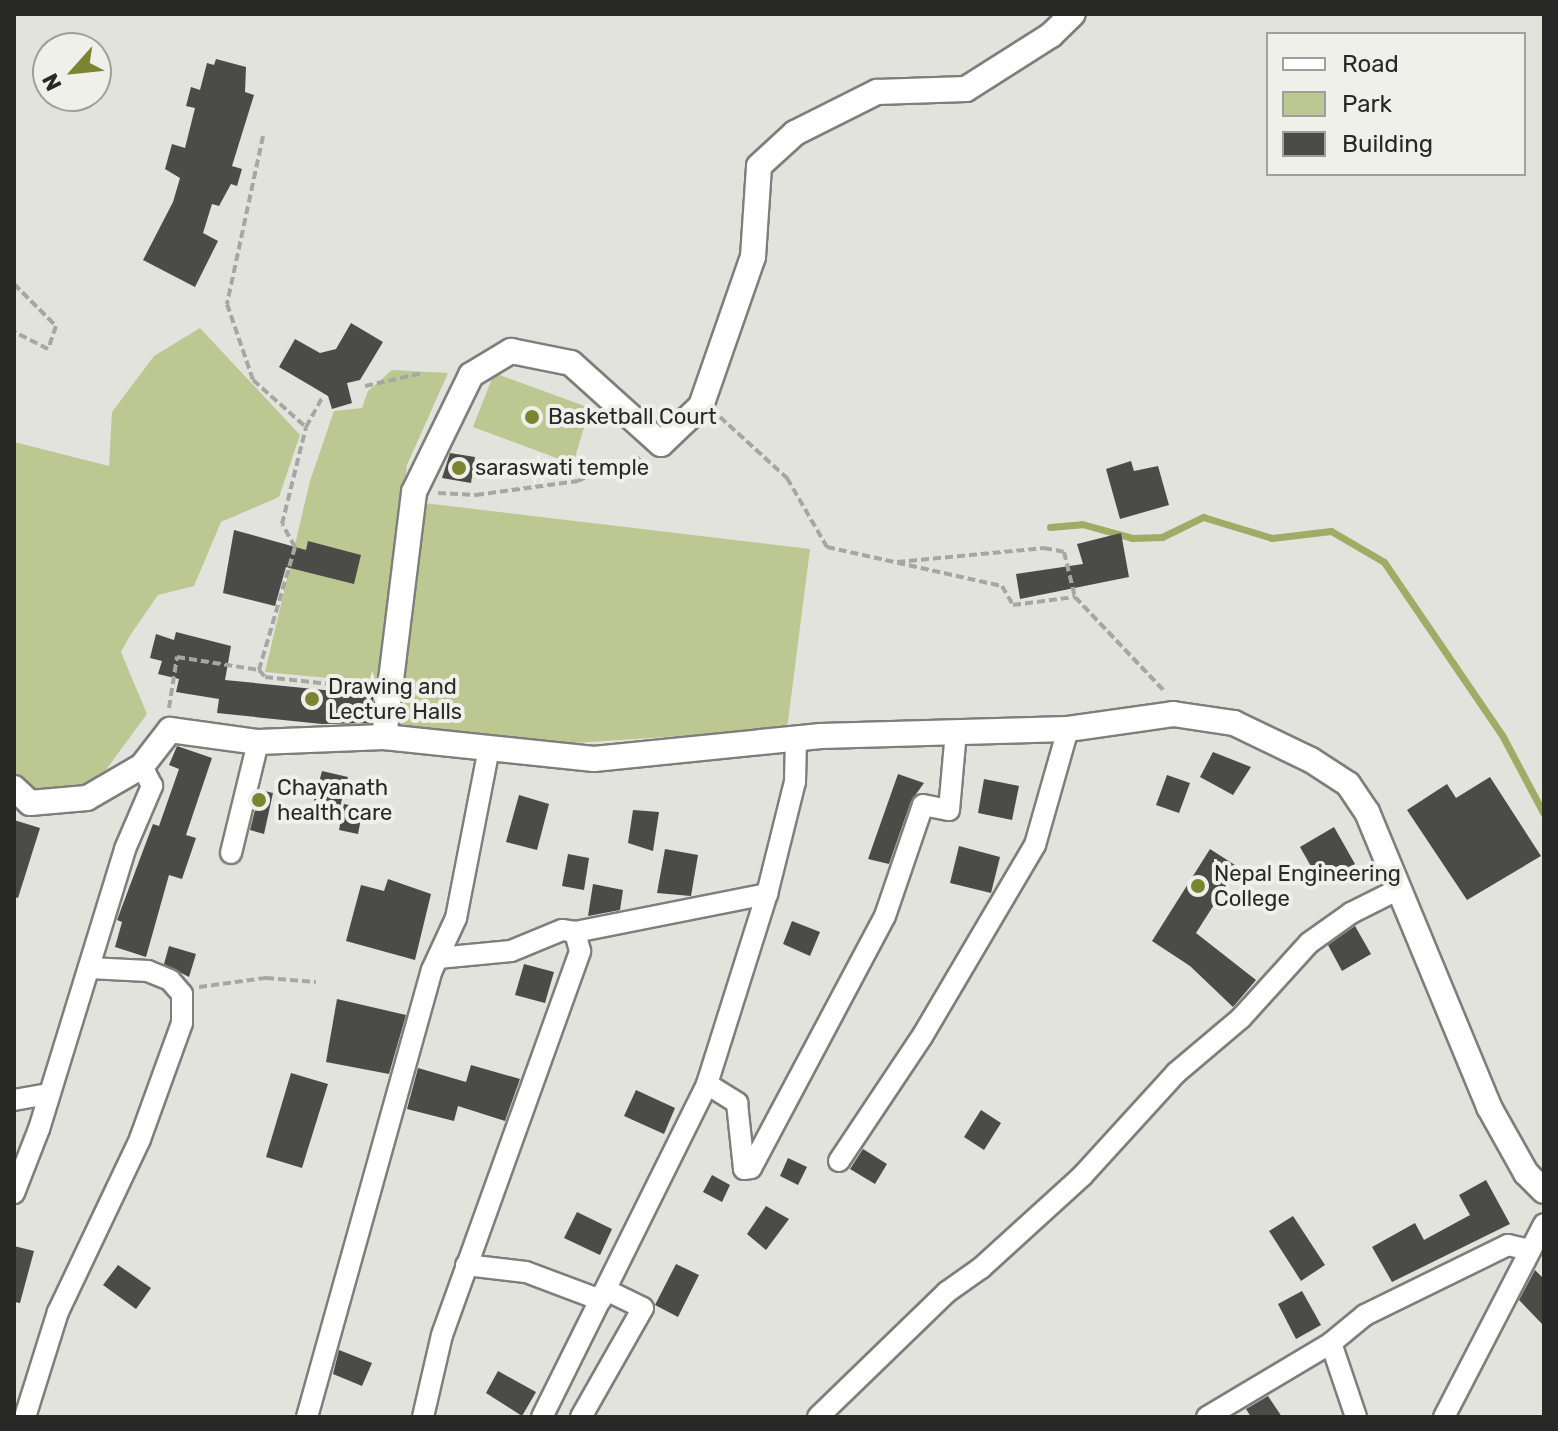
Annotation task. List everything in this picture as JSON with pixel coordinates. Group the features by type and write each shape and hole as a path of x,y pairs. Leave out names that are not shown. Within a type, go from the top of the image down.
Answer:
{"street":[{"path":"384,737 414,492 471,375 511,351 571,363 661,444 701,406 753,257 759,166 795,133 877,92 966,89 1051,35 1073,14"},
{"path":"14,788 30,803 87,798 142,766 170,730 258,742 384,737 594,759 796,739 1068,729 1173,714 1234,723 1311,760 1348,784 1367,812 1489,1107 1526,1173 1544,1191"},
{"path":"839,1161 923,1035 1035,845 1068,729"},
{"path":"707,1084 737,1103 744,1169 751,1168 885,916 891,890 912,850 923,805 949,810 956,732"},
{"path":"542,1417 707,1084 767,894 795,782 796,739"},
{"path":"231,853 258,742"},
{"path":"307,1417 438,958 456,918 489,748"},
{"path":"14,1193 49,1094 125,849 152,786 142,766"},
{"path":"818,1417 947,1292 1082,1176 1176,1073 1241,1018 1309,943 1351,913 1399,889"},
{"path":"438,958 511,951 562,930 575,932 767,894"},
{"path":"423,1417 442,1335 580,951 575,932"},
{"path":"25,1417 58,1312 140,1139 182,1023 182,994 170,980 148,971 89,968"},
{"path":"14,1100 49,1094"},
{"path":"1444,1417 1544,1224"},
{"path":"1207,1417 1331,1343 1365,1315 1508,1245 1529,1250"},
{"path":"466,1265 526,1272 643,1308 581,1417"},
{"path":"1331,1343 1356,1417"}],"path":[{"path":"263,136 227,304 253,380 306,427"},
{"path":"14,284 56,326 48,349 14,332"},
{"path":"365,386 423,373"},
{"path":"259,670 295,547 282,524 306,427 322,398"},
{"path":"701,406 787,478 827,547 1002,586 1013,605 1075,597"},
{"path":"414,492 476,495 578,481 607,467 634,463 661,444"},
{"path":"890,563 1044,548 1064,552 1075,597 1166,691 1173,714"},
{"path":"170,730 168,696 177,657 259,670 265,677 388,691"},
{"path":"182,994 202,986 266,978 316,982"}],"green space":[{"path":"200,328 300,435 279,497 221,522 194,586 158,595 131,634 121,652 147,714 97,782 25,799 14,789 14,442 109,466 112,412 154,356"},
{"path":"392,370 448,373 407,465 380,683 265,672 310,481 334,411 362,408 368,391"},
{"name":"Basketball Court","path":"494,373 590,408 573,464 473,427"},
{"path":"424,503 810,549 787,729 528,746 394,723"}],"building":[{"path":"216,59 246,67 245,92 254,95 232,166 242,169 237,186 231,184 219,206 212,204 203,233 218,241 195,287 143,260 173,202 180,178 165,169 172,144 185,148 195,108 186,106 191,87 200,90 207,63 214,65"},
{"path":"351,323 383,342 360,380 347,383 352,403 332,409 328,396 279,367 295,339 320,353 336,349"},
{"name":"saraswati temple","path":"450,453 475,457 471,483 442,478"},
{"path":"1131,461 1134,471 1158,466 1169,505 1120,519 1106,469"},
{"path":"234,530 306,550 308,541 361,555 354,584 286,567 275,606 223,593"},
{"path":"1121,533 1129,577 1020,599 1016,574 1083,564 1077,544"},
{"path":"176,632 231,646 225,680 374,695 371,723 322,724 217,713 219,699 176,692 179,679 158,674 162,661 150,658 156,634 174,640"},
{"path":"177,746 212,758 186,835 196,838 182,879 169,875 146,957 115,947 122,922 117,920 153,824 159,826 179,769 169,765"},
{"path":"1213,752 1251,767 1233,795 1200,777"},
{"path":"322,771 348,777 338,814 312,808"},
{"path":"898,774 924,783 911,801 889,864 868,859"},
{"path":"1167,775 1190,783 1179,813 1156,805"},
{"path":"1490,777 1541,856 1467,900 1407,810 1447,784 1456,798"},
{"path":"984,779 1019,786 1012,820 978,813"},
{"path":"260,790 273,793 264,834 250,830"},
{"path":"519,795 549,804 537,850 506,842"},
{"path":"344,804 363,808 358,834 339,830"},
{"path":"633,810 659,812 653,851 628,843"},
{"path":"14,820 40,828 18,898 14,897"},
{"path":"1334,827 1355,864 1321,884 1300,847"},
{"path":"959,846 1000,857 991,893 950,883"},
{"path":"665,849 698,855 691,896 657,893"},
{"path":"1210,849 1238,867 1196,933 1256,980 1233,1007 1190,966 1152,941"},
{"path":"568,854 589,858 584,890 562,886"},
{"path":"388,879 431,894 415,960 346,941 361,885 384,891"},
{"path":"593,884 623,890 620,910 588,916"},
{"path":"792,921 820,932 810,956 783,944"},
{"path":"1355,926 1371,954 1342,971 1328,945"},
{"path":"169,946 196,954 189,977 164,964"},
{"path":"524,964 554,972 545,1003 515,995"},
{"path":"337,999 406,1015 389,1074 326,1062"},
{"path":"471,1065 520,1079 505,1121 458,1106 454,1121 407,1109 418,1068 466,1082"},
{"path":"291,1073 328,1084 302,1168 266,1157"},
{"path":"636,1090 675,1108 664,1134 624,1116"},
{"path":"981,1110 1001,1123 984,1150 964,1137"},
{"path":"863,1149 887,1164 875,1184 850,1169"},
{"path":"788,1158 807,1167 798,1185 780,1176"},
{"path":"712,1175 730,1185 722,1202 703,1192"},
{"path":"1486,1180 1510,1224 1392,1282 1372,1247 1415,1223 1424,1240 1470,1215 1459,1195"},
{"path":"766,1206 789,1219 766,1250 747,1234"},
{"path":"577,1212 612,1229 600,1255 564,1238"},
{"path":"1293,1216 1325,1265 1301,1281 1269,1231"},
{"path":"14,1246 34,1251 20,1303 14,1302"},
{"path":"676,1264 699,1275 678,1317 655,1305"},
{"path":"118,1265 151,1288 136,1309 103,1285"},
{"path":"1535,1270 1544,1279 1544,1326 1519,1300"},
{"path":"1302,1291 1321,1325 1296,1339 1278,1304"},
{"path":"339,1350 372,1363 362,1386 333,1374"},
{"path":"498,1371 536,1392 522,1416 486,1393"},
{"path":"1268,1396 1282,1417 1251,1417 1246,1409"}],"waterway":[{"path":"1050,527 1082,524 1132,538 1162,537 1203,517 1272,538 1331,531 1384,562 1502,735 1544,814"}],"place":[{"name":"Basketball Court","path":"532,417"},
{"name":"saraswati temple","path":"459,468"},
{"name":"Drawing and Lecture Halls","path":"312,699"},
{"name":"Chayanath health care","path":"259,800"},
{"name":"Nepal Engineering College","path":"1198,886"}]}
